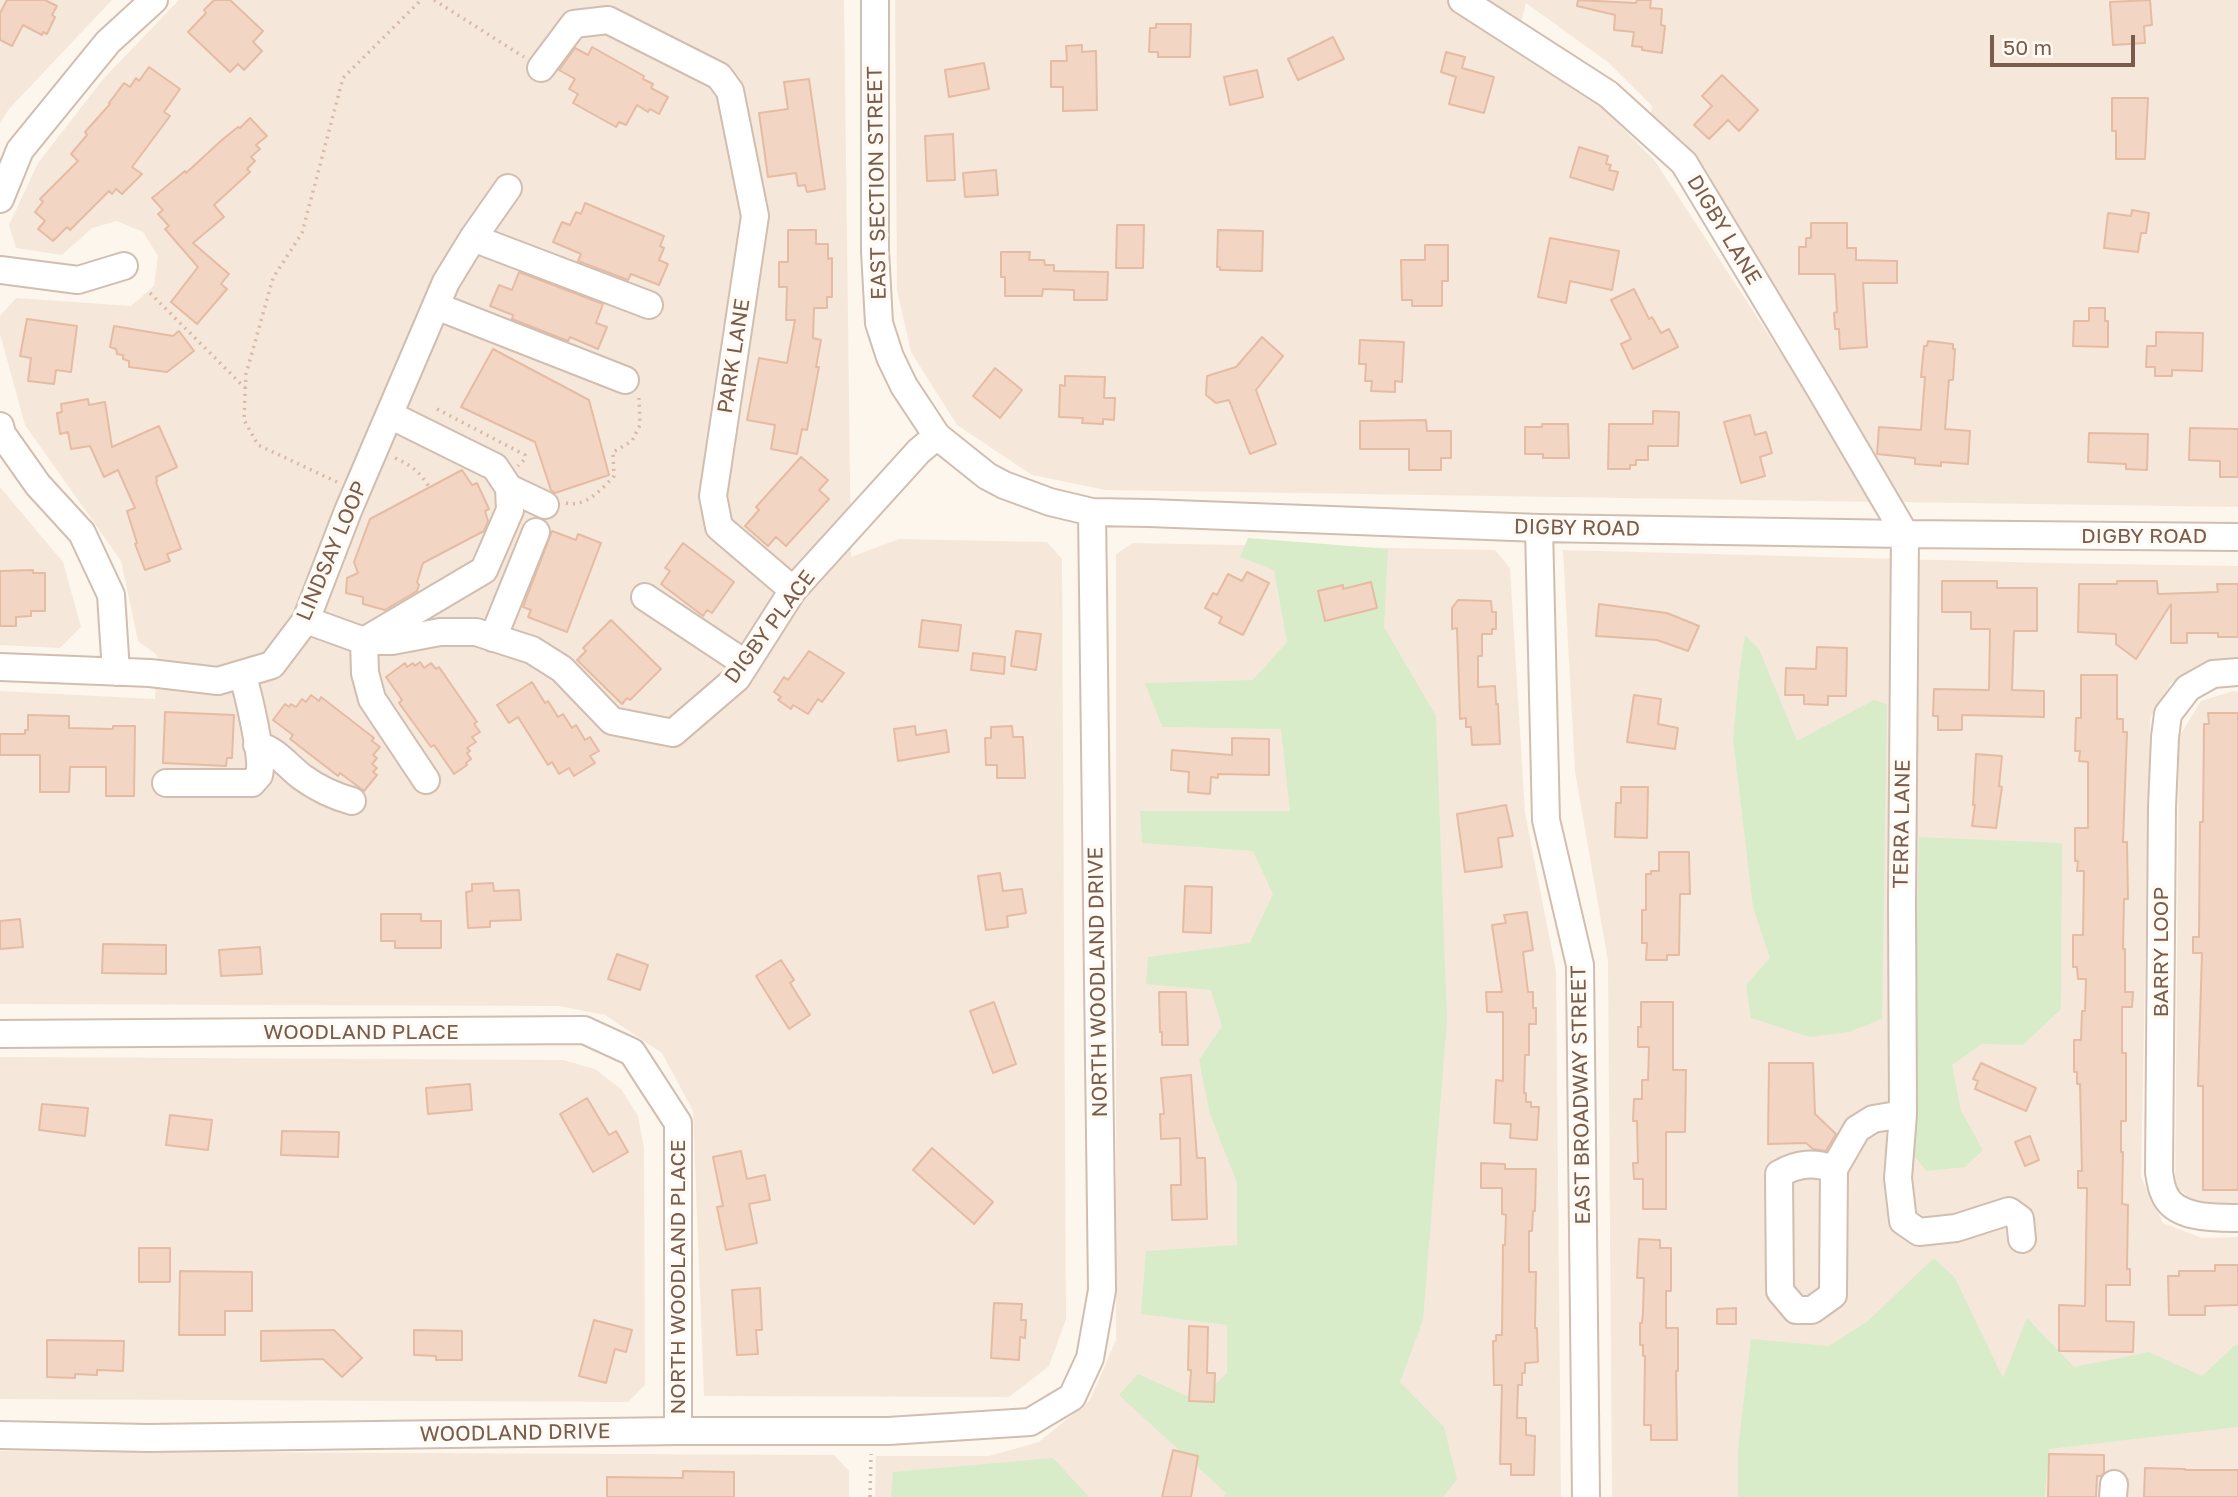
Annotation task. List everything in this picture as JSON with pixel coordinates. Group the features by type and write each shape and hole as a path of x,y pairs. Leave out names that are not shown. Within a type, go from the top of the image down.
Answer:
{"street":[{"path":"0,199 20,150 108,42 153,0"},
{"name":"EAST SECTION STREET","path":"875,0 875,251 880,323 890,357 904,386 937,436"},
{"name":"DIGBY LANE","path":"1462,0 1608,94 1684,163 1905,534"},
{"name":"PARK LANE","path":"541,68 574,24 608,20 719,76 730,91 755,216 713,496 719,527 793,590"},
{"name":"LINDSAY LOOP","path":"0,667 150,673 218,681 271,665 306,620 348,512 446,282 508,188"},
{"path":"473,238 649,305"},
{"path":"0,270 78,280 124,266"},
{"path":"436,306 625,380"},
{"path":"390,415 495,467 553,503"},
{"path":"0,426 2,434 38,485 82,533 111,595 116,672"},
{"name":"DIGBY ROAD","path":"937,436 1004,485 1050,502 1092,512 1539,528 2238,537"},
{"name":"DIGBY PLACE","path":"306,620 364,641 392,641 440,632 475,632 532,650 562,669 612,721 673,733 737,678 793,590 919,451 937,436"},
{"path":"426,780 372,699 365,673 364,641 484,570 510,510 512,480"},
{"name":"NORTH WOODLAND DRIVE","path":"1030,1422 1072,1397 1090,1358 1102,1290 1092,512"},
{"name":"EAST BROADWAY STREET","path":"1539,528 1546,820 1580,965 1586,1497"},
{"path":"493,638 536,531"},
{"name":"TERRA LANE","path":"1905,534 1903,1114 1898,1178 1903,1221 1919,1233 1956,1228 2009,1211 2020,1219 2022,1239"},
{"path":"645,597 746,664"},
{"name":"BARRY LOOP","path":"2238,672 2213,674 2188,688 2168,714 2162,807 2159,1171 2164,1196 2182,1212 2206,1217 2238,1218"},
{"path":"166,783 252,783 259,775 260,762 251,700 242,674"},
{"path":"257,745 271,749 302,778 333,796 352,801"},
{"name":"WOODLAND PLACE","path":"0,1034 584,1030 632,1052 678,1123"},
{"path":"1834,1169 1820,1164 1804,1164 1790,1167 1779,1174 1780,1291 1796,1310 1812,1310 1833,1295 1834,1169 1857,1129 1872,1119 1903,1114"},
{"name":"NORTH WOODLAND PLACE","path":"678,1123 678,1431"},
{"name":"WOODLAND DRIVE","path":"0,1435 148,1438 872,1431 1030,1422"}],"path":[{"path":"344,484 258,445 244,420 246,374 273,278 302,233 344,78 421,0"},
{"path":"434,0 541,68"},
{"path":"150,293 245,388"},
{"path":"553,503 580,503 601,490 614,476 613,452 632,441 640,425 639,387 625,380"},
{"path":"438,409 526,455 517,466 512,480"},
{"path":"393,457 410,464 421,474 429,487"},
{"path":"870,1497 872,1431"}],"shaded area":[{"path":"0,0 112,0 9,109 0,123"},
{"path":"179,0 844,0 851,557 899,539 1047,542 1062,559 1066,1319 1049,1366 1009,1397 704,1396 693,1111 662,1053 605,1015 559,1006 0,1004 0,691 155,699 157,655 138,641 121,561 25,425 0,334 0,316 16,298 131,306 154,286 158,256 143,232 117,221 92,228 62,255 16,248 9,225 38,163 104,78"},
{"path":"895,0 1453,0 1576,80 1655,161 1878,502 1106,490 1032,475 957,425 911,352 897,290"},
{"path":"1486,0 2238,0 2238,507 1899,502 1648,128 1652,106 1609,63 1526,3 1521,22"},
{"path":"0,487 63,562 81,627 60,648 0,645"},
{"path":"1133,543 1495,550 1510,568 1525,813 1556,971 1561,1497 875,1497 876,1456 989,1456 1039,1442 1090,1400 1116,1340 1116,554"},
{"path":"1563,550 2238,566 2238,660 2206,663 2171,683 2150,718 2141,1177 2163,1223 2202,1238 2238,1237 2238,1497 1612,1497 1608,961 1575,772"},
{"path":"2233,691 2238,692 2238,1205 2198,1205 2175,1186 2179,737 2201,701"},
{"path":"0,1057 563,1060 595,1069 621,1089 638,1116 644,1148 645,1385 628,1402 0,1399"},
{"path":"0,1451 834,1455 849,1471 849,1497 0,1497"}],"green space":[{"path":"1248,538 1388,549 1384,627 1436,716 1447,1020 1423,1320 1400,1382 1444,1427 1457,1479 1443,1497 1223,1497 1226,1493 1119,1395 1138,1374 1198,1401 1227,1373 1227,1325 1141,1314 1146,1251 1237,1245 1237,1183 1210,1114 1199,1060 1222,1026 1211,990 1146,984 1148,957 1250,943 1273,894 1253,851 1142,843 1140,811 1290,811 1281,729 1162,727 1145,683 1253,680 1287,642 1274,570 1240,557"},
{"path":"1745,635 1759,649 1797,741 1874,700 1887,704 1882,1019 1849,1032 1810,1037 1751,1018 1746,985 1770,958 1753,907 1733,738"},
{"path":"1919,837 2062,843 2061,1009 2023,1045 1982,1044 1952,1065 1961,1111 1983,1150 1965,1167 1927,1171 1912,1154"},
{"path":"1934,1258 1955,1278 2003,1378 2027,1318 2074,1367 2149,1352 2202,1376 2238,1345 2238,1427 2049,1449 2045,1497 1738,1497 1738,1449 1751,1339 1829,1346 1868,1321"},
{"path":"1053,1458 1089,1497 891,1497 893,1472"}],"building":[{"path":"7,0 45,0 57,6 47,34 43,32 42,35 23,25 12,46 0,40 0,13"},
{"path":"214,0 230,0 263,31 253,42 262,51 244,70 238,64 230,72 188,32"},
{"path":"1578,0 1636,3 1637,0 1651,0 1650,8 1662,9 1661,25 1665,26 1662,53 1632,46 1634,32 1614,30 1615,15 1577,6"},
{"path":"2150,0 2152,25 2144,26 2145,43 2113,45 2110,2"},
{"path":"1156,24 1191,24 1190,57 1158,57 1158,52 1149,52 1150,28 1156,28"},
{"path":"1333,37 1344,59 1298,80 1288,59"},
{"path":"1082,45 1082,52 1096,51 1097,110 1063,111 1063,87 1051,87 1051,61 1067,61 1066,46"},
{"path":"592,47 644,76 643,79 653,84 651,88 668,97 659,114 650,109 648,112 637,105 626,125 619,122 616,127 573,103 578,94 569,89 575,79 559,70 575,48 588,55"},
{"path":"1446,52 1465,57 1462,68 1494,77 1484,113 1449,104 1456,77 1441,72"},
{"path":"984,63 989,89 949,97 945,70"},
{"path":"149,67 180,89 164,112 170,116 132,167 142,174 122,194 116,189 112,194 109,191 70,230 67,227 53,241 38,229 45,221 35,212 43,202 40,199 78,161 71,154 124,83 130,87 136,78 139,81"},
{"path":"1257,70 1263,97 1230,105 1224,77"},
{"path":"1722,75 1758,110 1739,131 1728,120 1709,139 1694,125 1712,106 1702,96"},
{"path":"809,79 825,189 807,192 805,185 798,186 796,173 768,177 759,113 788,109 784,82"},
{"path":"2112,98 2148,98 2145,159 2116,159 2116,131 2112,131"},
{"path":"250,118 267,136 256,145 260,149 251,157 255,161 247,169 250,172 214,205 224,217 193,243 229,274 221,284 227,289 197,324 171,302 198,267 165,229 169,226 158,214 163,210 152,198 185,171 186,173"},
{"path":"953,134 955,180 927,181 925,136"},
{"path":"1579,147 1608,156 1606,164 1611,165 1609,170 1618,172 1613,190 1570,177"},
{"path":"996,170 998,195 965,197 963,173"},
{"path":"585,203 664,236 660,246 664,248 659,260 668,264 659,285 631,274 628,280 578,261 581,254 553,242 562,222 570,225 576,212 581,214"},
{"path":"2132,210 2149,213 2146,233 2141,233 2138,252 2104,248 2108,213 2131,216"},
{"path":"1811,223 1847,223 1847,248 1856,248 1856,260 1897,261 1897,283 1863,283 1867,347 1840,349 1839,329 1835,329 1835,274 1799,274 1799,247 1806,247 1806,238 1811,238"},
{"path":"1117,225 1144,225 1143,268 1116,268"},
{"path":"788,230 816,230 816,244 828,244 828,259 832,258 832,297 827,297 827,308 814,308 813,338 821,340 816,367 819,367 807,430 802,429 797,454 771,449 775,425 747,420 759,358 787,363 795,320 786,320 787,287 779,287 779,262 788,262"},
{"path":"1218,230 1263,231 1262,271 1220,270 1220,267 1217,267"},
{"path":"1550,238 1619,251 1612,290 1570,281 1566,303 1538,297"},
{"path":"1425,245 1448,245 1448,281 1442,281 1442,306 1412,306 1412,300 1402,300 1401,260 1425,260"},
{"path":"1001,252 1030,252 1029,260 1044,260 1045,265 1054,265 1054,271 1108,272 1107,300 1074,300 1074,290 1043,289 1042,296 1005,296 1005,277 1001,277"},
{"path":"519,272 603,304 596,323 607,327 598,349 570,337 568,341 512,319 513,315 490,306 499,285 512,290"},
{"path":"1634,289 1649,319 1652,317 1661,333 1669,329 1678,347 1633,369 1621,344 1631,339 1611,300"},
{"path":"2089,308 2105,308 2108,347 2073,346 2074,321 2089,321"},
{"path":"27,319 77,326 71,372 56,370 54,384 28,381 31,358 20,356"},
{"path":"114,326 173,336 179,331 194,351 167,372 129,367 129,361 110,347"},
{"path":"2156,332 2203,333 2202,371 2172,370 2172,376 2155,376 2155,367 2146,367 2147,346 2156,346"},
{"path":"1262,337 1283,356 1256,390 1276,444 1250,454 1229,400 1216,403 1206,395 1207,376 1236,367"},
{"path":"1360,340 1404,342 1402,382 1395,381 1395,392 1371,391 1372,381 1365,381 1366,364 1359,364"},
{"path":"1928,341 1953,344 1955,349 1953,380 1949,380 1945,429 1970,431 1968,464 1915,464 1915,458 1877,454 1879,427 1921,430 1925,377 1921,377 1924,346 1927,346"},
{"path":"493,349 589,400 609,475 555,493 551,490 535,442 461,407"},
{"path":"995,368 1022,390 1000,418 973,396"},
{"path":"1065,376 1105,377 1104,398 1115,398 1114,420 1103,419 1103,424 1082,423 1083,418 1059,417 1060,385 1065,386"},
{"path":"88,399 89,405 105,402 112,447 159,426 177,467 156,477 181,549 167,554 170,561 145,570 127,511 135,508 118,470 104,477 90,446 71,449 68,432 60,434 57,413 62,412 61,404"},
{"path":"1653,411 1679,412 1678,446 1648,446 1648,460 1636,460 1636,465 1630,465 1630,469 1608,469 1609,424 1653,424"},
{"path":"1750,415 1755,435 1766,432 1772,453 1760,457 1765,476 1741,483 1724,422"},
{"path":"1426,420 1427,431 1451,431 1451,458 1441,458 1441,470 1409,470 1409,449 1360,449 1360,421"},
{"path":"1542,424 1568,424 1569,458 1543,458 1543,454 1525,454 1525,427 1542,427"},
{"path":"2190,428 2238,429 2238,477 2220,477 2220,461 2189,460"},
{"path":"2089,433 2148,434 2147,470 2126,469 2126,464 2088,462"},
{"path":"801,457 828,480 819,490 829,499 786,546 776,537 768,546 745,526 759,510 756,507"},
{"path":"462,470 472,485 477,483 489,509 485,511 488,521 484,531 423,563 417,591 385,610 363,604 363,597 346,593 347,578 358,573 354,562 370,519"},
{"path":"552,531 576,540 578,534 601,543 567,632 528,617 531,610 523,607"},
{"path":"683,543 734,582 712,613 707,610 703,616 661,584 670,571 665,568"},
{"path":"33,570 33,573 45,573 45,611 31,611 31,616 16,617 16,626 0,626 0,571"},
{"path":"1247,572 1269,583 1243,635 1219,623 1222,617 1205,608 1213,593 1217,595 1228,574 1242,581"},
{"path":"1942,581 1997,581 1997,588 2037,588 2037,631 2014,631 2012,690 2044,691 2044,717 1962,715 1962,730 1938,730 1938,716 1933,716 1934,689 1989,690 1990,629 1971,629 1971,612 1942,612"},
{"path":"2117,581 2157,581 2158,594 2218,592 2217,584 2238,584 2238,637 2218,637 2218,633 2187,633 2187,643 2171,643 2171,604 2136,659 2116,644 2116,634 2078,632 2079,584 2117,584"},
{"path":"1371,582 1377,608 1325,621 1318,591 1343,585 1343,589"},
{"path":"1458,600 1491,601 1492,612 1496,612 1496,629 1492,629 1492,634 1482,634 1482,656 1478,656 1478,687 1495,686 1500,744 1472,745 1471,727 1466,727 1466,718 1460,719 1457,628 1452,629 1452,608"},
{"path":"1599,604 1667,613 1699,626 1688,651 1657,640 1596,636"},
{"path":"611,620 661,669 630,700 627,698 622,704 577,660 586,651 583,648"},
{"path":"922,620 961,625 958,651 919,647"},
{"path":"1016,631 1041,634 1036,670 1011,666"},
{"path":"1817,647 1847,648 1846,696 1828,696 1828,705 1804,704 1804,695 1785,695 1786,668 1816,669"},
{"path":"809,651 844,673 822,702 818,699 808,714 793,705 791,709 778,700 781,697 774,692 784,677 788,680"},
{"path":"973,653 1005,657 1004,674 971,670"},
{"path":"420,662 424,668 431,663 436,669 439,667 477,722 474,724 480,732 472,737 476,742 467,748 471,759 454,774 399,703 402,700 386,677 405,663 407,667"},
{"path":"2081,675 2117,675 2117,719 2123,719 2123,732 2127,732 2123,842 2127,842 2128,899 2124,899 2123,949 2125,992 2133,992 2132,1007 2122,1007 2122,1053 2126,1053 2126,1121 2121,1121 2121,1152 2122,1204 2128,1205 2127,1269 2130,1269 2130,1285 2106,1285 2106,1321 2134,1322 2133,1352 2059,1351 2059,1305 2085,1306 2087,1188 2078,1188 2078,1171 2082,1171 2080,1084 2077,1084 2077,1072 2074,1072 2074,1040 2081,1040 2086,979 2078,979 2077,967 2073,967 2073,935 2083,935 2084,871 2077,871 2075,828 2088,828 2088,762 2079,761 2080,751 2075,751 2076,718 2081,718"},
{"path":"532,682 558,717 563,714 572,728 576,725 585,740 590,737 599,751 590,756 595,763 574,776 569,768 559,774 552,762 548,765 518,717 509,723 497,705"},
{"path":"311,695 319,701 321,697 374,738 372,741 380,747 373,755 377,758 372,764 377,768 373,772 377,775 364,791 340,773 338,776 290,739 293,735 273,720 285,704 296,707 302,699 306,702"},
{"path":"1634,695 1661,699 1658,724 1678,728 1675,749 1627,742"},
{"path":"165,712 234,715 232,758 227,758 226,766 163,763"},
{"path":"2208,713 2238,713 2238,1190 2203,1190 2203,1086 2198,1086 2202,953 2193,953 2193,937 2199,937 2200,822 2203,822 2204,724 2209,724"},
{"path":"28,715 69,716 69,728 113,729 113,726 135,726 134,796 106,796 106,767 70,767 69,792 40,792 40,755 0,755 0,734 25,734 25,730 28,730"},
{"path":"915,726 916,735 946,730 949,752 898,761 894,729"},
{"path":"1012,726 1013,737 1023,737 1025,778 997,778 997,765 986,765 985,738 991,738 991,727"},
{"path":"1232,738 1269,739 1269,775 1218,774 1218,778 1211,777 1210,794 1188,792 1189,772 1171,770 1172,750 1232,755"},
{"path":"1976,754 2002,756 1999,786 2002,787 1996,828 1972,826"},
{"path":"1621,787 1648,787 1647,838 1615,837 1616,803 1621,803"},
{"path":"1506,805 1513,836 1498,838 1502,867 1465,872 1457,814"},
{"path":"1659,852 1689,852 1690,894 1680,894 1679,955 1667,955 1667,960 1646,960 1647,943 1642,943 1642,910 1646,910 1646,874 1659,871"},
{"path":"1000,873 1003,891 1022,889 1026,913 1007,916 1008,927 986,930 978,876"},
{"path":"493,883 494,891 519,890 521,920 490,921 490,927 468,928 466,892 472,891 472,884"},
{"path":"1185,886 1212,887 1211,933 1183,932"},
{"path":"1527,912 1533,950 1523,952 1528,992 1533,992 1533,1008 1536,1008 1536,1024 1529,1024 1529,1055 1525,1055 1524,1093 1526,1102 1531,1102 1531,1107 1539,1107 1537,1140 1510,1138 1511,1124 1494,1123 1496,1080 1503,1081 1503,1012 1487,1012 1486,992 1502,992 1492,925 1506,923 1504,915"},
{"path":"381,914 421,914 421,921 441,921 441,948 395,948 395,941 381,941"},
{"path":"20,919 23,947 0,949 0,921"},
{"path":"103,944 166,945 166,974 102,973"},
{"path":"260,947 262,974 221,976 219,950"},
{"path":"617,954 648,965 640,990 608,979"},
{"path":"781,960 794,980 790,983 810,1015 789,1029 756,976"},
{"path":"1159,992 1186,992 1188,1045 1162,1045"},
{"path":"994,1002 1016,1064 993,1073 970,1011"},
{"path":"1641,1002 1673,1002 1673,1070 1686,1070 1685,1132 1666,1132 1666,1209 1643,1209 1643,1179 1634,1179 1633,1163 1638,1163 1637,1121 1633,1121 1634,1099 1642,1099 1642,1080 1648,1080 1649,1047 1638,1047"},
{"path":"1769,1063 1813,1063 1815,1114 1836,1134 1826,1151 1813,1149 1806,1143 1768,1144"},
{"path":"1981,1063 2036,1088 2026,1111 1975,1089 1978,1081 1973,1079"},
{"path":"1191,1075 1197,1158 1205,1158 1207,1219 1172,1220 1171,1185 1181,1185 1180,1138 1161,1139 1160,1114 1164,1114 1161,1078"},
{"path":"470,1084 472,1110 428,1114 426,1088"},
{"path":"587,1098 609,1135 616,1131 628,1152 593,1172 560,1114"},
{"path":"42,1104 88,1108 85,1136 39,1130"},
{"path":"170,1115 212,1120 208,1150 166,1145"},
{"path":"282,1131 339,1132 338,1157 281,1155"},
{"path":"2030,1136 2039,1160 2025,1166 2015,1142"},
{"path":"932,1148 993,1202 974,1224 913,1170"},
{"path":"741,1151 747,1179 765,1175 770,1200 749,1204 757,1243 726,1250 717,1207 723,1206 713,1157"},
{"path":"1481,1163 1505,1164 1505,1169 1536,1169 1535,1211 1532,1231 1529,1231 1529,1272 1536,1272 1535,1328 1538,1362 1525,1363 1522,1385 1518,1385 1517,1418 1526,1418 1526,1435 1535,1436 1534,1475 1511,1475 1511,1464 1500,1464 1502,1385 1494,1385 1493,1341 1496,1341 1496,1335 1502,1335 1506,1215 1502,1214 1502,1188 1481,1188"},
{"path":"1639,1239 1660,1240 1660,1248 1671,1248 1671,1291 1666,1291 1666,1328 1678,1328 1677,1440 1651,1440 1651,1425 1644,1425 1645,1356 1643,1345 1640,1345 1640,1323 1644,1278 1637,1278"},
{"path":"139,1248 170,1248 170,1282 139,1282"},
{"path":"2215,1265 2238,1265 2238,1305 2205,1306 2205,1315 2169,1315 2168,1276 2179,1276 2179,1271 2215,1271"},
{"path":"180,1271 252,1272 252,1311 225,1311 225,1335 179,1335"},
{"path":"760,1288 762,1330 756,1330 758,1354 737,1355 732,1290"},
{"path":"994,1303 1022,1304 1021,1320 1026,1320 1025,1338 1020,1337 1019,1360 991,1358"},
{"path":"1736,1308 1736,1324 1717,1324 1717,1309"},
{"path":"594,1320 632,1330 626,1352 615,1349 606,1383 579,1376"},
{"path":"1189,1326 1208,1327 1207,1373 1215,1373 1214,1402 1189,1401"},
{"path":"334,1330 362,1358 342,1377 323,1359 261,1361 261,1331"},
{"path":"414,1330 462,1331 462,1360 436,1360 436,1356 414,1355"},
{"path":"47,1340 124,1341 123,1371 97,1370 97,1375 75,1374 75,1378 47,1377"},
{"path":"1173,1450 1198,1456 1191,1497 1162,1497"},
{"path":"2049,1454 2104,1455 2104,1473 2097,1476 2096,1497 2048,1497"},
{"path":"2145,1468 2238,1470 2238,1497 2144,1497"},
{"path":"683,1471 734,1472 734,1497 607,1497 607,1477 683,1478"}]}
